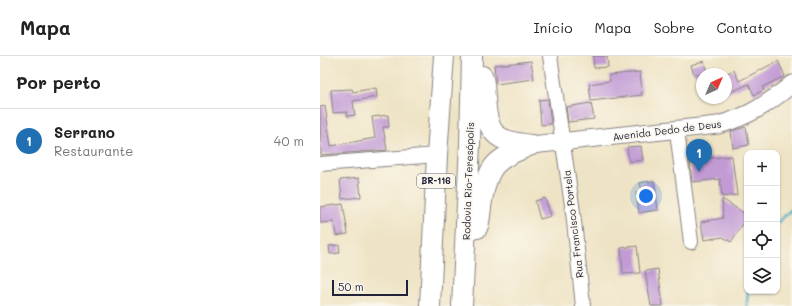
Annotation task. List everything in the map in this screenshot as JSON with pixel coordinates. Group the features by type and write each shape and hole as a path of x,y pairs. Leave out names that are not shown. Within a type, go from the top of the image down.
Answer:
{"highway":[{"path":"472,56 483,78 488,121 493,132 501,139 512,143 531,145"},
{"name":"Rodovia Rio-Teresópolis","path":"462,306 466,247 472,56"},
{"name":"BR-116","path":"430,306 442,61"},
{"path":"466,247 479,224 482,201 490,171 502,158 531,145"}],"main road":[{"name":"Avenida Dedo de Deus","path":"531,145 677,131 718,125 742,118 765,105 792,84"}],"street":[{"name":"Rua Francisco Portela","path":"550,56 573,212 583,306"},
{"path":"677,131 691,242"},
{"path":"320,164 437,156"}],"building":[{"path":"593,56 607,56 608,67 594,68"},
{"path":"531,61 534,79 496,84 494,65"},
{"path":"704,61 706,68 696,68 696,74 694,74 691,65"},
{"path":"778,61 785,76 762,87 764,90 754,95 749,84 732,91 732,71 734,70 739,81"},
{"path":"640,72 642,95 591,101 589,84 610,81 609,75"},
{"path":"376,88 377,97 353,101 355,115 347,116 347,112 333,113 331,90 352,89 353,92"},
{"path":"548,99 551,124 541,125 539,100"},
{"path":"591,103 594,119 568,122 566,107"},
{"path":"325,106 331,146 375,138 372,117 388,115 389,127 383,127 387,150 321,155 320,107"},
{"path":"746,127 749,145 733,148 731,131"},
{"path":"641,146 643,160 629,162 627,147"},
{"path":"732,156 737,195 722,197 720,179 692,182 690,160"},
{"path":"359,178 361,197 342,199 340,180"},
{"path":"654,181 658,210 639,213 636,192 642,191 640,183"},
{"path":"545,198 551,216 540,219 535,201"},
{"path":"722,199 744,213 744,222 731,242 723,237 704,240 701,222 723,218"},
{"path":"343,204 348,234 336,236 334,222 320,223 320,207"},
{"path":"339,245 340,253 330,254 329,246"},
{"path":"637,246 640,273 623,274 621,248"},
{"path":"658,269 663,306 651,306 645,271"}],"waterway":[{"path":"778,222 792,209"},
{"path":"747,306 748,294"}],"place":[{"name":"Serrano","path":"699,172"}]}
